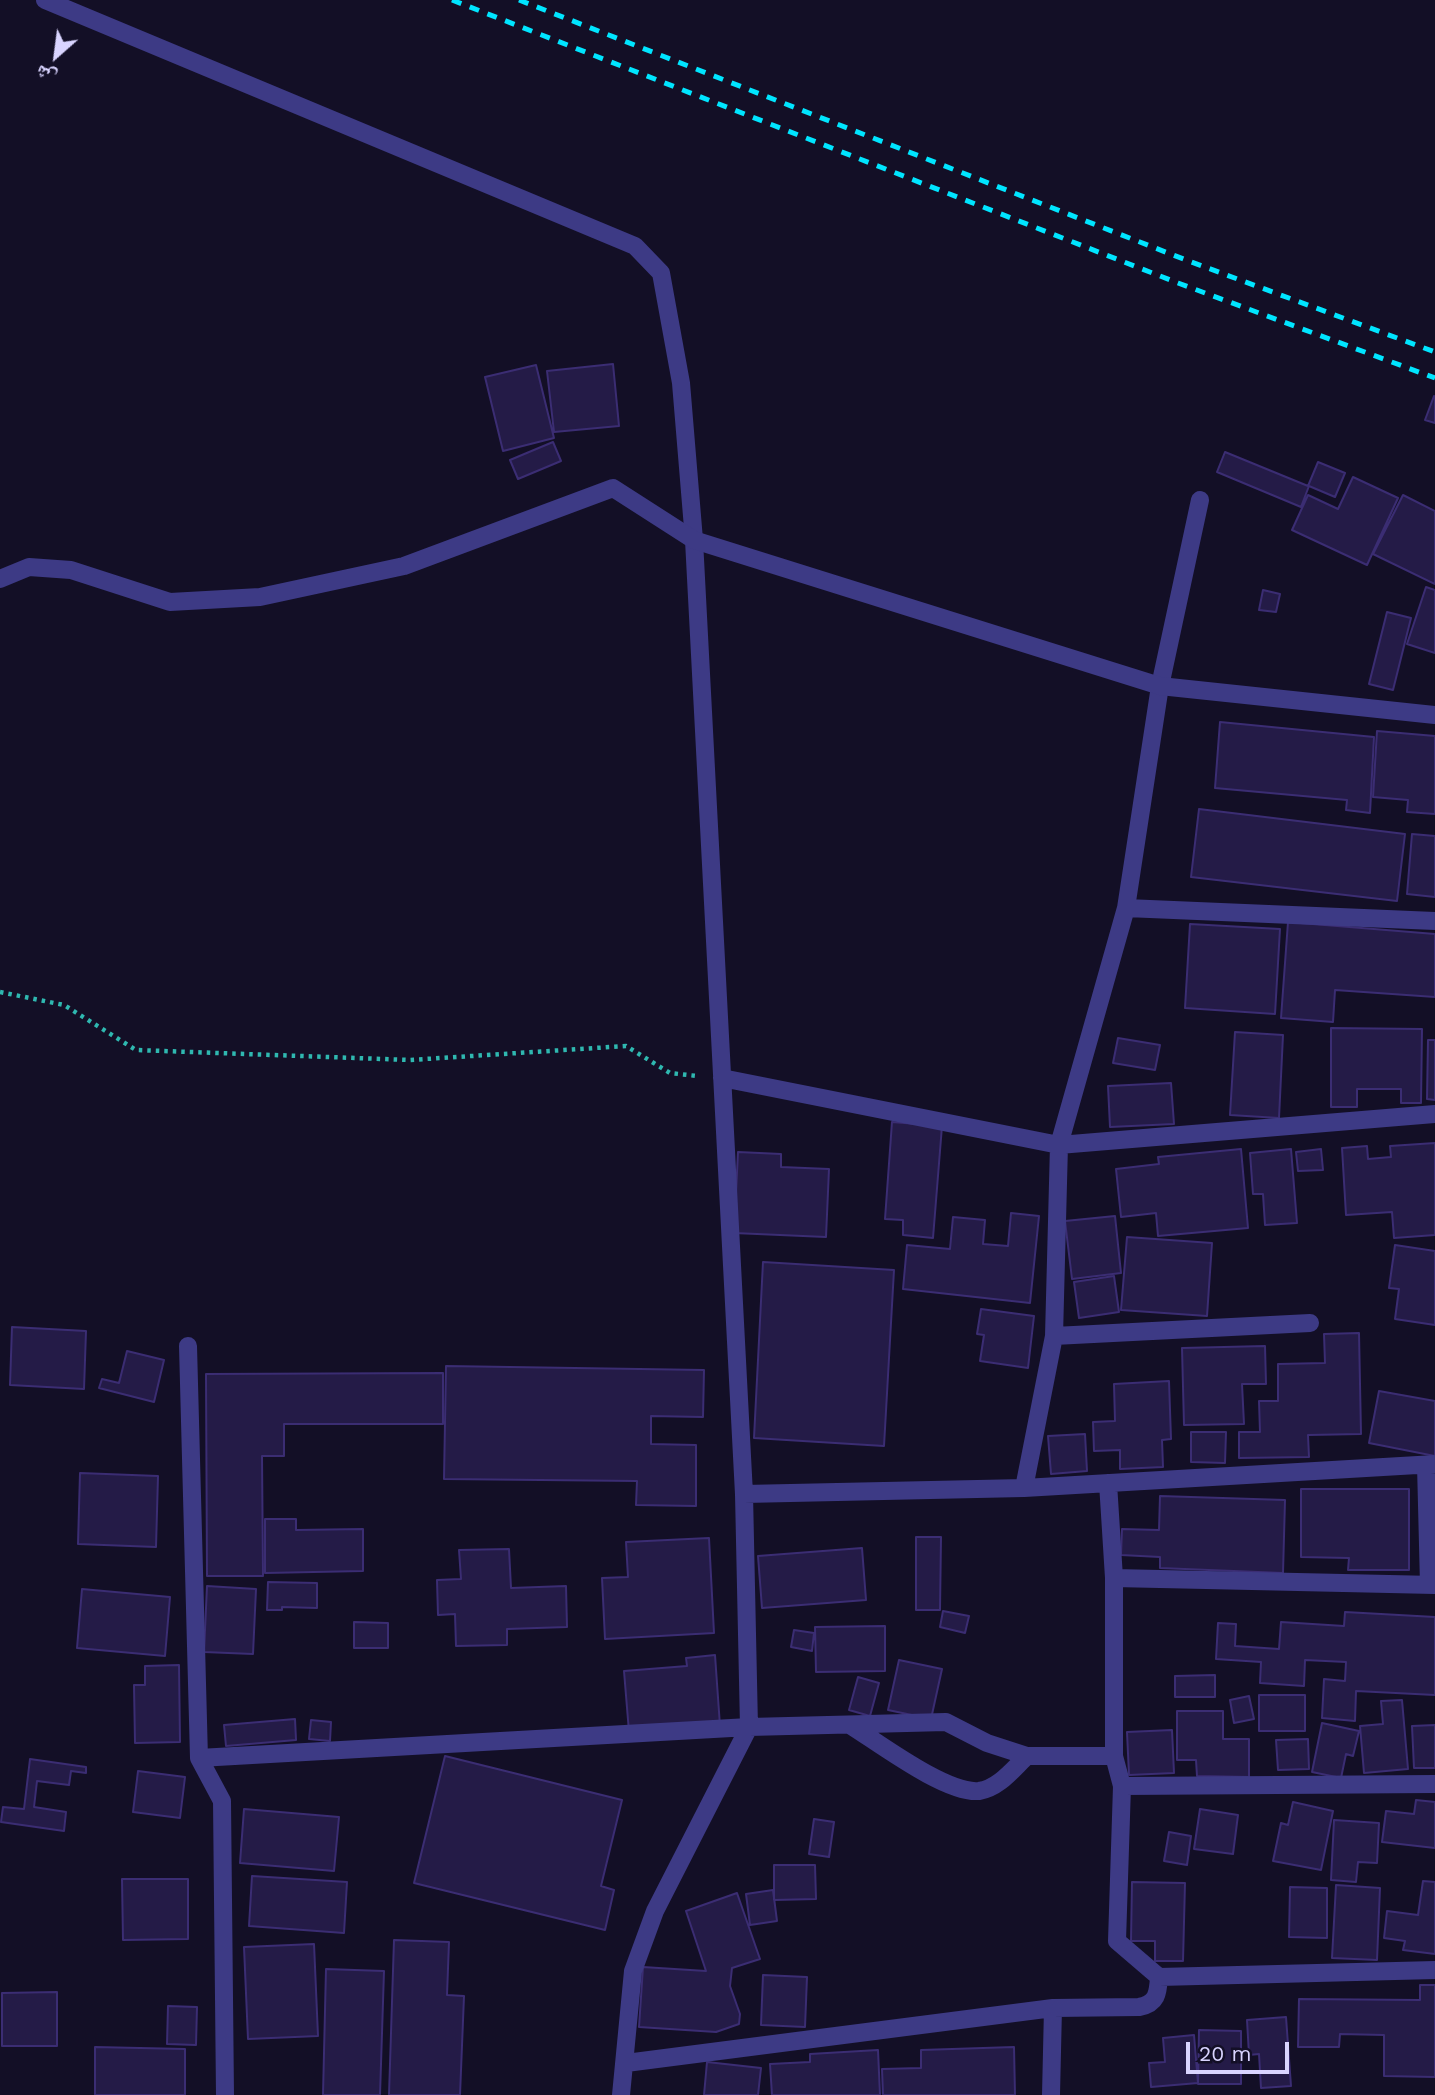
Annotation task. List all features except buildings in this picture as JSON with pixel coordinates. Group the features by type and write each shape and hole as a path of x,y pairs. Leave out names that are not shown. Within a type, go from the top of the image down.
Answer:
{"street":[{"path":"45,0 635,246 661,273 681,383 694,540 744,1494 749,1727 655,1910 633,1971 621,2095"},
{"path":"0,579 29,567 71,570 170,602 260,597 404,566 612,488 694,540 1160,686 1435,715"},
{"path":"1024,1488 1054,1336 1059,1145 1126,908 1160,686 1200,500"},
{"path":"1126,908 1435,921"},
{"path":"722,1078 1059,1145 1435,1114"},
{"path":"1054,1336 1310,1322"},
{"path":"188,1346 199,1758 222,1801 225,2095"},
{"path":"744,1494 1024,1488 1430,1464 1432,1585 1114,1578"},
{"path":"1108,1483 1114,1578 1114,1756 1122,1786 1117,1941 1158,1977 1435,1970"},
{"path":"199,1758 749,1727 946,1722 987,1743 1027,1756 1114,1756"},
{"path":"849,1724 922,1771 952,1786 979,1791 1000,1782 1027,1756"},
{"path":"1122,1786 1435,1784"},
{"path":"626,2063 1053,2008 1146,2006 1153,2003 1157,1996 1158,1977"},
{"path":"1051,2095 1053,2008"}],"path":[{"path":"0,992 64,1005 135,1049 410,1060 626,1046 670,1073 722,1078"}],"railway":[{"path":"452,0 1178,283 1435,378"},
{"path":"519,0 1186,260 1435,352"}]}
